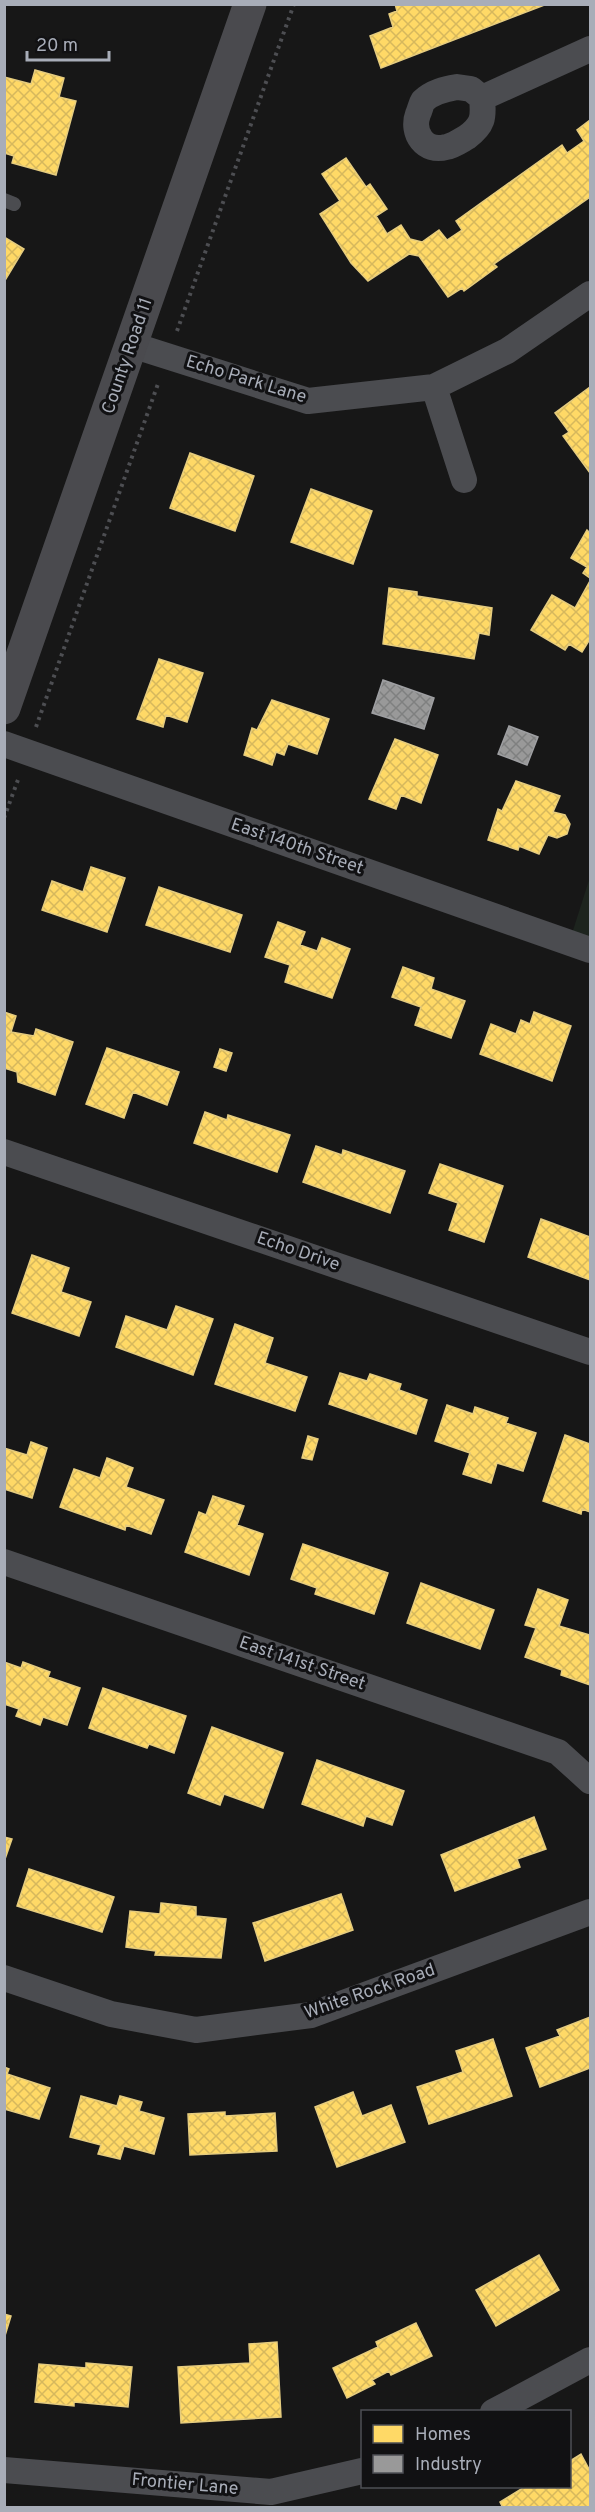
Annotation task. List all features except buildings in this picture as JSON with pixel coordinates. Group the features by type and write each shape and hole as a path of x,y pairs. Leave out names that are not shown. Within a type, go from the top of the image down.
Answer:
{"street":[{"name":"County Road 11","path":"4,708 250,4"},
{"path":"482,98 591,49"},
{"name":"Echo Park Lane","path":"132,345 308,401 434,387 507,351 591,294"},
{"path":"434,387 464,480"},
{"name":"East 140th Street","path":"16,748 591,950"},
{"name":"Echo Drive","path":"4,1152 591,1352"},
{"name":"East 141st Street","path":"4,1562 558,1752 591,1781"},
{"name":"White Rock Road","path":"4,1978 111,2014 196,2030 311,2015 591,1912"},
{"path":"497,2410 591,2360"},
{"name":"Frontier Lane","path":"4,2470 271,2492 361,2471"}],"path":[{"path":"4,818 16,748 168,356 294,4"}],"shaded area":[{"path":"590,877 590,950 569,943"}]}
